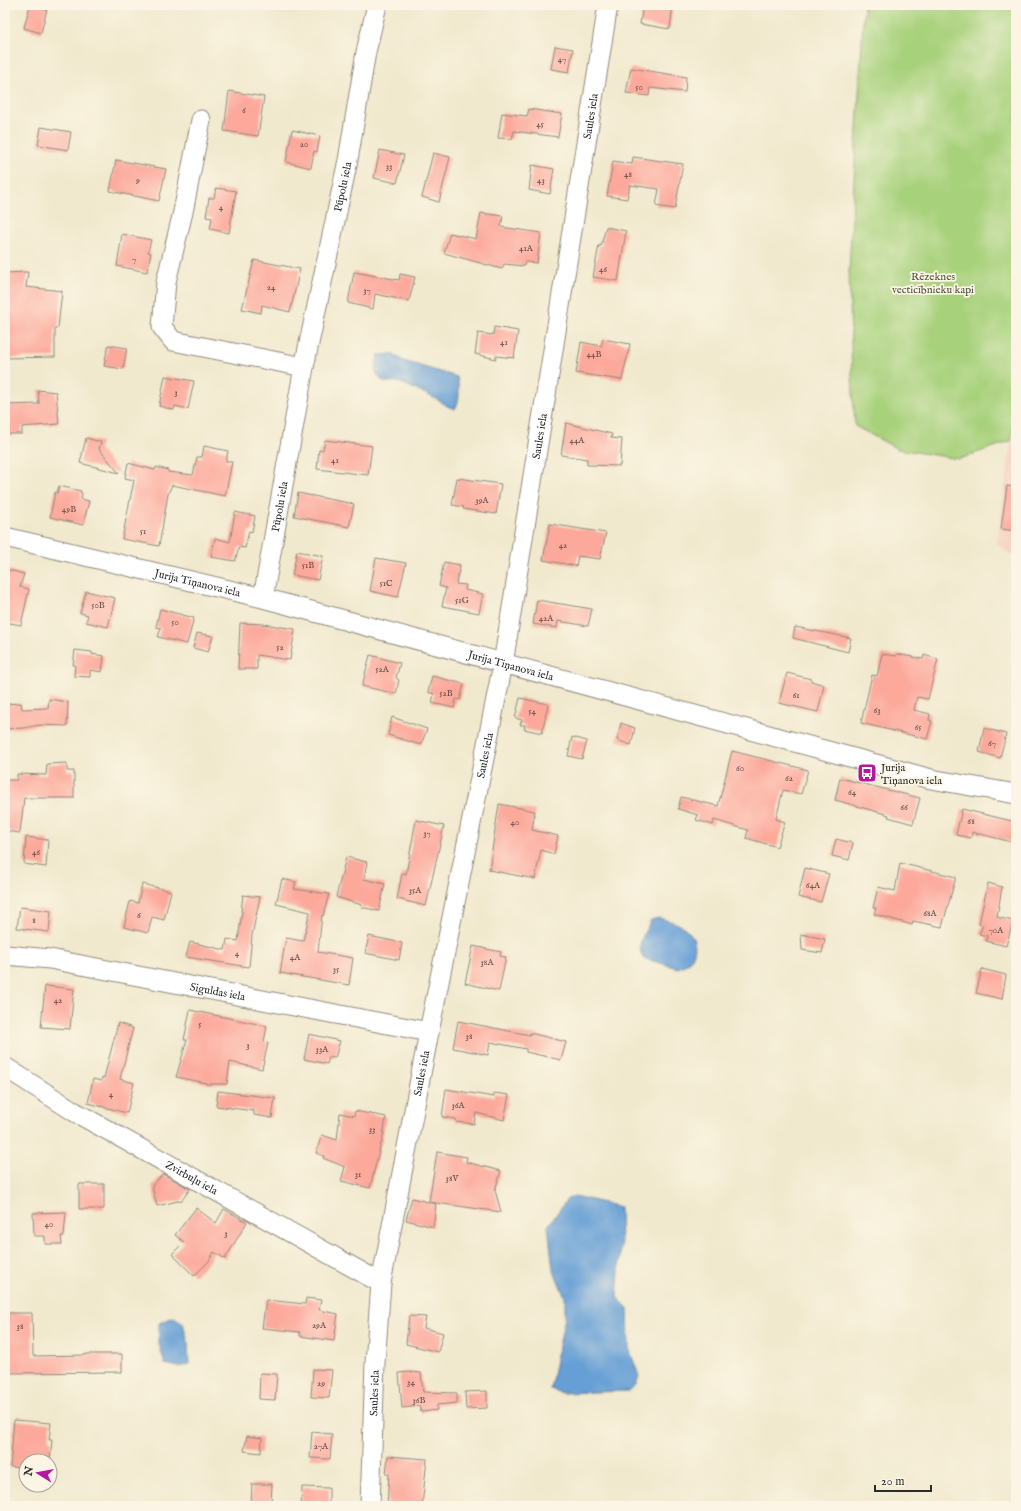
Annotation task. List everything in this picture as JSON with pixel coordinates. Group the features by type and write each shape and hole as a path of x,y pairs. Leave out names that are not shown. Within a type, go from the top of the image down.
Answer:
{"street":[{"name":"Pūpolu iela","path":"263,598 304,367 348,160 366,52 377,5"},
{"name":"Saules iela","path":"370,1506 375,1363 381,1283 429,1032 503,664 608,5"},
{"path":"201,120 183,212 166,282 162,327 173,341 304,367"},
{"name":"Jurija Tiņanova iela","path":"5,537 263,598 931,779 1016,794"},
{"name":"Siguldas iela","path":"5,955 50,959 429,1032"},
{"name":"Zvirbuļu iela","path":"5,1067 75,1112 381,1283"}],"shaded area":[{"path":"1016,410 1016,559 997,544"}],"green space":[{"name":"Rēzeknes vecticībnieku kapi","path":"864,5 1016,5 1016,410 1011,441 959,459 898,449 855,426 849,271"}],"water":[{"path":"392,354 404,361 457,377 459,397 455,409 401,383 384,382 375,371 378,355"},
{"path":"659,918 671,921 685,928 693,938 695,950 692,958 689,962 678,968 643,958 641,953 640,948 642,939 651,920"},
{"path":"575,1196 620,1207 621,1245 617,1297 628,1308 629,1348 639,1376 636,1385 628,1391 562,1393 550,1389 565,1317 565,1297 553,1269 548,1226 568,1198"},
{"path":"174,1317 183,1323 188,1342 189,1365 179,1367 165,1364 159,1344 159,1323"}],"building":[{"path":"30,5 48,5 41,33 24,28"},
{"path":"643,5 673,5 670,29 640,24"},
{"path":"555,46 573,49 569,72 551,69"},
{"path":"631,68 686,77 685,92 650,88 649,96 626,93"},
{"path":"229,91 264,97 258,136 224,131"},
{"path":"529,109 562,114 558,137 514,131 512,139 498,138 502,113 527,116"},
{"path":"41,127 71,132 68,150 38,145"},
{"path":"292,130 320,136 317,152 314,151 311,168 286,162"},
{"path":"380,150 404,155 397,183 374,178"},
{"path":"433,153 450,157 439,202 422,197"},
{"path":"633,157 683,164 675,209 656,206 659,189 630,185 627,199 607,196 613,161 632,164"},
{"path":"116,160 166,169 159,201 110,191"},
{"path":"532,165 554,169 550,194 529,190"},
{"path":"216,188 236,191 229,233 210,229 212,218 206,217 209,198 214,198"},
{"path":"481,213 503,216 501,227 541,233 537,263 525,262 524,266 504,264 502,269 444,253 450,233 476,239"},
{"path":"606,227 626,231 618,281 593,277 599,245 601,246"},
{"path":"122,234 151,240 148,252 151,253 147,272 117,266"},
{"path":"254,260 300,269 290,312 262,305 261,313 242,309"},
{"path":"28,272 26,287 62,291 58,328 55,328 55,357 5,358 5,273"},
{"path":"354,272 399,280 400,274 415,277 409,301 375,294 373,309 348,303"},
{"path":"494,327 518,331 514,358 496,356 496,359 475,354 478,333 493,335"},
{"path":"603,339 630,344 622,380 576,373 581,342 601,346"},
{"path":"108,345 127,348 123,369 104,366"},
{"path":"165,376 194,381 188,409 175,406 174,410 159,406"},
{"path":"38,390 56,392 59,424 22,427 22,434 5,434 5,405 39,404"},
{"path":"566,423 612,434 611,438 622,439 620,466 587,465 587,459 561,455"},
{"path":"86,438 101,442 99,449 119,473 80,463"},
{"path":"325,440 372,446 368,475 317,469 319,450 323,450"},
{"path":"204,446 228,451 226,461 232,462 225,496 172,485 168,494 159,546 122,539 134,480 125,478 128,463 155,470 156,467 168,470 168,472 193,475 197,457 202,457"},
{"path":"457,478 501,484 496,514 463,509 464,507 452,505"},
{"path":"59,486 81,491 81,499 89,501 83,525 50,517 55,492 57,493"},
{"path":"1007,486 1016,487 1016,531 1001,529"},
{"path":"298,493 354,504 349,527 294,516"},
{"path":"235,512 255,516 252,532 249,531 245,548 239,547 235,561 211,557 215,538 230,542"},
{"path":"550,524 606,533 600,559 578,556 576,566 543,560"},
{"path":"297,551 323,556 318,580 292,575"},
{"path":"376,558 406,563 398,597 370,591"},
{"path":"444,562 460,565 456,584 466,585 465,590 483,594 479,613 442,606 446,588 439,586"},
{"path":"5,569 24,574 20,587 29,589 21,625 10,623 9,625 5,625"},
{"path":"86,591 115,598 108,627 86,622 88,615 80,613"},
{"path":"537,600 592,609 588,626 558,621 557,628 533,624"},
{"path":"160,609 194,618 187,644 158,637 161,628 156,627"},
{"path":"240,623 263,624 295,629 290,660 257,655 257,669 238,669"},
{"path":"795,627 851,638 848,652 793,638"},
{"path":"197,633 213,636 208,652 193,648"},
{"path":"75,650 92,652 92,654 104,656 102,672 90,670 90,677 74,676 75,665 73,665"},
{"path":"882,654 896,656 897,654 923,659 924,655 938,659 928,699 917,697 914,710 930,714 929,720 932,721 927,739 861,723 872,675 877,676"},
{"path":"370,655 400,663 396,678 399,680 396,694 362,686"},
{"path":"787,673 811,679 811,681 824,685 818,712 779,703"},
{"path":"432,676 464,684 460,700 456,699 454,708 432,703 434,694 428,692"},
{"path":"520,698 548,704 542,733 524,729 525,725 520,725 522,720 515,718"},
{"path":"49,699 68,702 67,726 40,725 5,729 5,704 21,703 22,709 48,708"},
{"path":"392,717 427,729 421,745 388,735"},
{"path":"621,723 635,728 631,745 617,740"},
{"path":"984,728 1006,734 1000,758 979,752"},
{"path":"572,737 587,741 582,759 568,756"},
{"path":"732,751 808,770 801,794 783,790 776,819 785,822 777,847 746,838 748,830 714,820 713,825 696,820 698,815 678,809 681,797 718,806"},
{"path":"67,763 67,771 74,771 74,798 24,798 20,833 5,831 5,780 17,780 17,774 46,775 47,764"},
{"path":"840,778 920,798 913,824 888,817 889,815 835,800"},
{"path":"499,804 535,811 532,830 558,836 554,854 541,850 535,879 489,870"},
{"path":"962,809 1016,822 1016,843 972,832 971,838 956,835"},
{"path":"416,820 444,826 426,906 397,899 402,873 406,874"},
{"path":"26,837 48,840 46,867 24,864"},
{"path":"836,839 853,843 849,860 832,856"},
{"path":"346,857 367,862 364,879 385,884 379,911 361,907 362,905 336,897"},
{"path":"900,863 956,877 942,927 913,921 912,925 874,914 876,908 873,908 878,887 895,891"},
{"path":"805,868 829,874 821,902 798,897"},
{"path":"282,879 296,882 294,889 329,894 323,916 322,915 318,952 353,958 349,985 280,973 286,938 303,941 310,912 276,904"},
{"path":"988,883 1002,887 997,917 1013,921 1006,946 986,941 987,936 979,934 983,925 979,924"},
{"path":"142,884 171,891 164,920 152,917 148,933 124,927 130,901 138,903"},
{"path":"243,895 260,897 252,935 249,967 186,957 190,942 225,950 227,939 238,941"},
{"path":"20,907 51,911 49,932 17,928"},
{"path":"801,934 825,939 822,953 802,950"},
{"path":"369,936 402,943 399,960 365,953"},
{"path":"473,946 501,952 500,956 506,957 499,991 465,983"},
{"path":"982,969 1006,975 1002,999 976,993"},
{"path":"45,986 74,989 70,1029 41,1027"},
{"path":"190,1010 267,1026 264,1042 268,1043 262,1069 230,1062 227,1084 206,1084 176,1077 187,1040 184,1040"},
{"path":"458,1021 530,1035 530,1033 566,1042 561,1060 526,1052 526,1049 490,1042 488,1055 453,1048"},
{"path":"118,1023 133,1028 120,1079 134,1083 127,1113 88,1103 93,1079 101,1081 102,1077 104,1078"},
{"path":"309,1034 340,1041 335,1058 329,1057 327,1064 304,1059"},
{"path":"446,1089 494,1097 494,1093 509,1095 504,1120 476,1113 474,1124 456,1122 456,1119 442,1117"},
{"path":"218,1091 275,1098 272,1118 254,1115 254,1111 216,1106"},
{"path":"355,1111 386,1117 382,1143 370,1188 341,1181 345,1167 323,1158 324,1156 316,1153 322,1135 337,1140 340,1113 354,1116"},
{"path":"437,1152 467,1157 466,1162 501,1171 495,1190 501,1212 429,1202"},
{"path":"163,1174 190,1189 182,1200 157,1206 152,1186"},
{"path":"79,1184 104,1184 104,1209 79,1209"},
{"path":"412,1198 436,1204 433,1227 406,1220"},
{"path":"196,1208 216,1223 224,1209 247,1222 225,1259 214,1252 209,1261 194,1276 172,1254 184,1242 175,1235"},
{"path":"66,1212 64,1236 61,1236 62,1244 45,1244 45,1236 34,1236 33,1213"},
{"path":"306,1298 321,1300 319,1310 338,1314 334,1341 300,1336 300,1332 262,1328 266,1300 305,1304"},
{"path":"8,1313 32,1313 33,1356 122,1354 122,1372 7,1373"},
{"path":"409,1316 426,1317 424,1328 443,1333 438,1352 406,1344"},
{"path":"313,1369 332,1370 329,1398 311,1397"},
{"path":"260,1373 277,1374 275,1400 259,1399"},
{"path":"399,1373 421,1373 423,1392 457,1393 457,1403 437,1405 437,1410 421,1412 419,1406 402,1408"},
{"path":"487,1391 487,1408 466,1409 465,1392"},
{"path":"14,1420 51,1423 49,1440 52,1440 51,1453 18,1453 18,1468 10,1467"},
{"path":"312,1432 332,1434 330,1459 310,1458"},
{"path":"247,1436 262,1438 261,1453 244,1451"},
{"path":"388,1456 427,1459 422,1506 387,1506 389,1474 386,1474"},
{"path":"252,1484 272,1484 271,1506 251,1505"},
{"path":"302,1487 329,1488 329,1506 301,1506"}],"place":[{"name":"Jurija Tiņanova iela","path":"867,773"}]}
